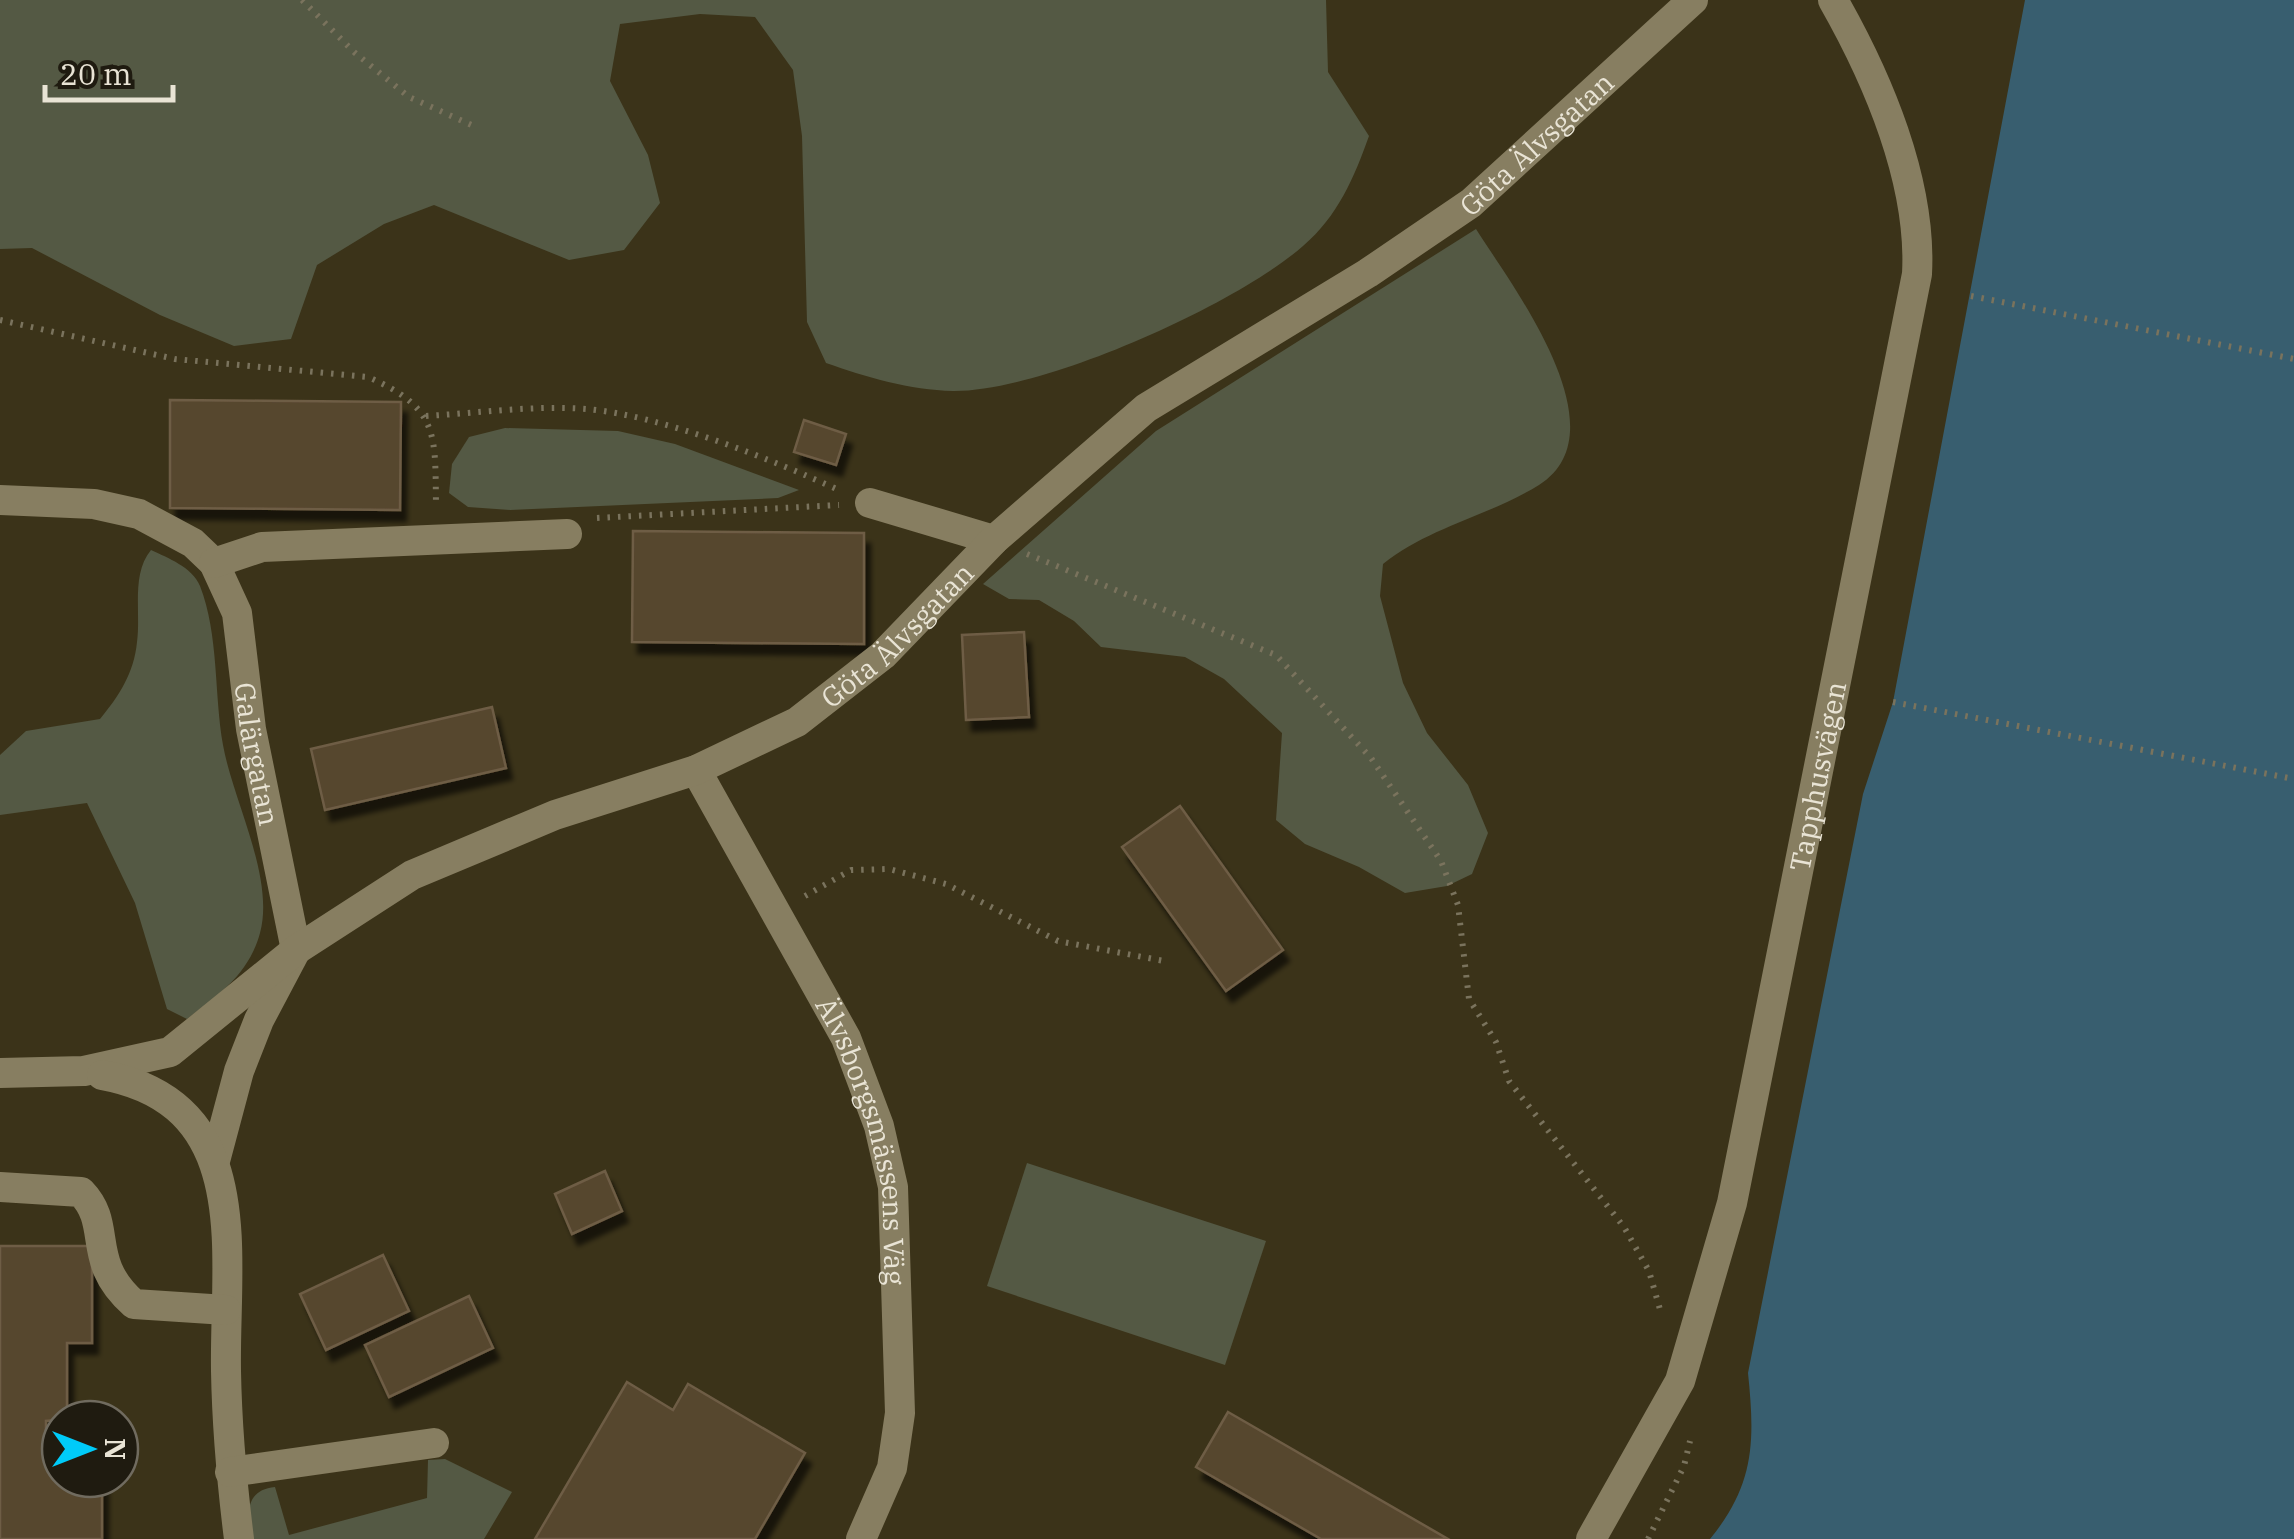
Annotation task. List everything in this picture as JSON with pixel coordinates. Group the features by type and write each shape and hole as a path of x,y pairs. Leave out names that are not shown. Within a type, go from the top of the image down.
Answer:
{"lane":[{"name":"Göta Älvsgatan","path":"0,1073 84,1072 170,1052 352,910 443,860 555,815 696,770 758,743 835,695 883,655 994,540 1146,408 1368,273 1471,203 1693,0"},
{"name":"Tapphusvägen","path":"1591,1539 1680,1381 1732,1203 1917,274 1920,236 1912,188 1848,27 1832,0"},
{"name":"Galärgatan","path":"0,500 94,504 138,514 193,542 214,563 236,613 251,729 296,950"},
{"path":"870,503 994,540"},
{"path":"214,563 262,547 567,534"},
{"name":"Älvsborgsmässens Väg","path":"696,770 846,1038 879,1126 893,1188 900,1414 892,1468 861,1539"},
{"path":"216,1161 239,1072 296,950"},
{"path":"84,1072 133,1080 168,1098 194,1123 216,1161 227,1216 230,1472 239,1539"},
{"path":"0,1187 81,1192 94,1205 100,1255 108,1276 134,1304 226,1310"},
{"path":"230,1472 434,1443"}],"path":[{"path":"302,0 354,52 409,98 476,126"},
{"path":"1971,296 2294,359"},
{"path":"0,320 175,359 368,377 397,390 426,416 435,450 436,540"},
{"path":"426,416 550,408 640,419 796,470 870,503"},
{"path":"567,534 582,519 870,503"},
{"path":"994,540 1276,655 1371,758 1440,862 1458,905 1470,998 1496,1042 1509,1081 1624,1227 1649,1271 1663,1318"},
{"path":"1892,702 2294,779"},
{"path":"777,914 851,870 889,869 946,884 1058,941 1164,961"}],"green space":[{"path":"0,0 1326,0 1328,72 1369,136 1351,181 1326,222 1303,246 1233,294 1136,341 1036,377 953,391 921,388 826,363 807,322 802,136 793,70 755,17 700,14 620,24 610,81 648,155 660,203 624,250 569,260 434,205 384,224 317,265 291,339 234,346 160,315 32,248 0,249"},
{"path":"1476,229 1513,285 1553,358 1566,395 1570,430 1562,461 1539,485 1420,540 1383,564 1380,596 1403,683 1427,733 1468,785 1488,833 1472,874 1447,886 1405,893 1359,867 1305,844 1276,820 1282,733 1224,679 1185,657 1101,647 1074,621 1039,600 1009,599 983,584 1156,431"},
{"path":"505,428 618,431 675,444 799,490 778,498 510,510 468,507 449,493 452,464 469,437"},
{"path":"151,550 185,568 200,586 213,644 223,745 262,888 260,933 248,960 221,992 187,1019 167,1009 135,903 87,803 0,815 0,755 26,731 100,719 119,693 135,653 139,582"},
{"path":"1027,1163 1266,1241 1225,1365 987,1286"},
{"path":"445,1459 512,1492 484,1539 251,1539 250,1505 265,1489 275,1487 289,1535 427,1498 428,1460"}],"water":[{"path":"2025,0 2294,0 2294,1539 1710,1539 1736,1499 1748,1461 1748,1373 1863,794 1893,702"}],"building":[{"path":"170,400 401,402 400,510 170,508"},
{"path":"804,420 846,434 836,465 794,452"},
{"path":"633,531 864,533 864,644 632,642"},
{"path":"1024,632 1029,717 966,720 962,635"},
{"path":"492,707 506,768 325,810 311,749"},
{"path":"1180,806 1283,950 1226,991 1122,847"},
{"path":"605,1171 622,1211 572,1234 555,1194"},
{"path":"0,1246 92,1246 92,1343 67,1343 67,1399 40,1399 40,1499 102,1499 102,1539 0,1539"},
{"path":"383,1255 409,1311 326,1350 300,1294"},
{"path":"469,1296 493,1348 389,1397 365,1345"},
{"path":"627,1382 673,1410 688,1384 805,1453 755,1539 535,1539"},
{"path":"1228,1412 1448,1539 1321,1539 1196,1467"}]}
